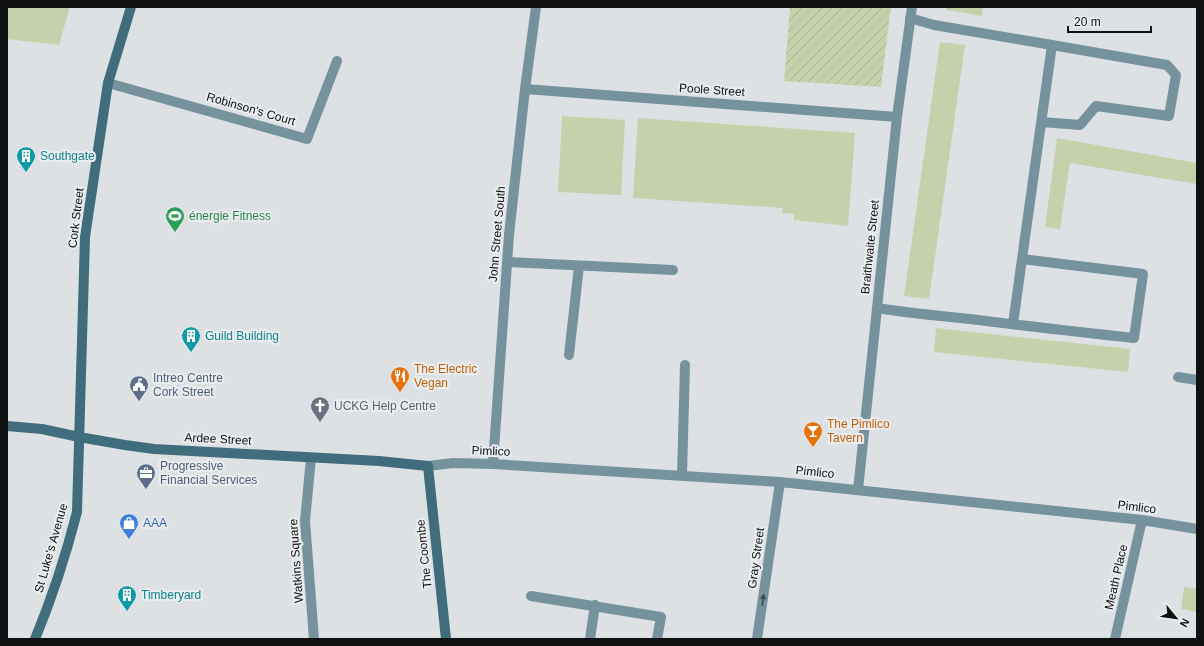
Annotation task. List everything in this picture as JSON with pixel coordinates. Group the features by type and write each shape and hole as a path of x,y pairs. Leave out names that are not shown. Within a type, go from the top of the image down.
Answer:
{"main road":[{"name":"Cork Street","path":"79,437 85,237 108,83 130,7"},
{"name":"Ardee Street","path":"7,426 42,428 79,437 154,449 379,461 428,466"},
{"name":"St Luke's Avenue","path":"35,639 46,613 77,512 79,437"},
{"name":"The Coombe","path":"428,466 446,639"}],"street":[{"name":"John Street South","path":"493,464 509,235 524,89 536,7"},
{"name":"Braithwaite Street","path":"858,490 897,118 912,7"},
{"path":"910,18 934,25 1167,65 1176,76 1169,116 1096,106 1080,125 1042,122"},
{"path":"1013,324 1052,46"},
{"name":"Robinson's Court","path":"108,83 307,139 337,61"},
{"name":"Poole Street","path":"524,89 897,118"},
{"path":"877,308 908,313 1134,338 1143,274 1022,259"},
{"path":"507,262 673,270"},
{"path":"570,355 579,266"},
{"path":"682,475 685,364"},
{"path":"1178,377 1197,380"},
{"name":"Watkins Square","path":"311,458 305,521 314,639"},
{"name":"Pimlico","path":"428,466 453,463 493,464 780,482 1142,520 1197,529"},
{"name":"Gray Street","path":"757,639 780,482"},
{"name":"Meath Place","path":"1115,639 1142,520"},
{"path":"531,596 660,617 657,639"},
{"path":"590,639 595,606"}],"green space":[{"path":"7,7 70,7 59,45 7,39"},
{"path":"790,7 891,7 881,87 784,81"},
{"path":"946,7 983,7 982,16 946,10"},
{"path":"940,42 965,45 929,299 904,296"},
{"path":"562,116 625,120 621,195 558,192"},
{"path":"638,118 855,133 848,226 794,220 794,214 782,213 783,208 633,198"},
{"path":"1057,138 1197,163 1197,184 1070,163 1060,229 1045,227"},
{"path":"936,328 1130,349 1128,372 934,352"},
{"path":"1184,587 1197,589 1197,612 1181,609"}],"place":[{"name":"Southgate","path":"26,173"},
{"name":"énergie Fitness","path":"175,233"},
{"name":"Guild Building","path":"191,353"},
{"name":"The Electric Vegan","path":"400,393"},
{"name":"Intreo Centre Cork Street","path":"139,402"},
{"name":"UCKG Help Centre","path":"320,423"},
{"name":"The Pimlico Tavern","path":"813,448"},
{"name":"Progressive Financial Services","path":"146,490"},
{"name":"AAA","path":"129,540"},
{"name":"Timberyard","path":"127,612"}]}
